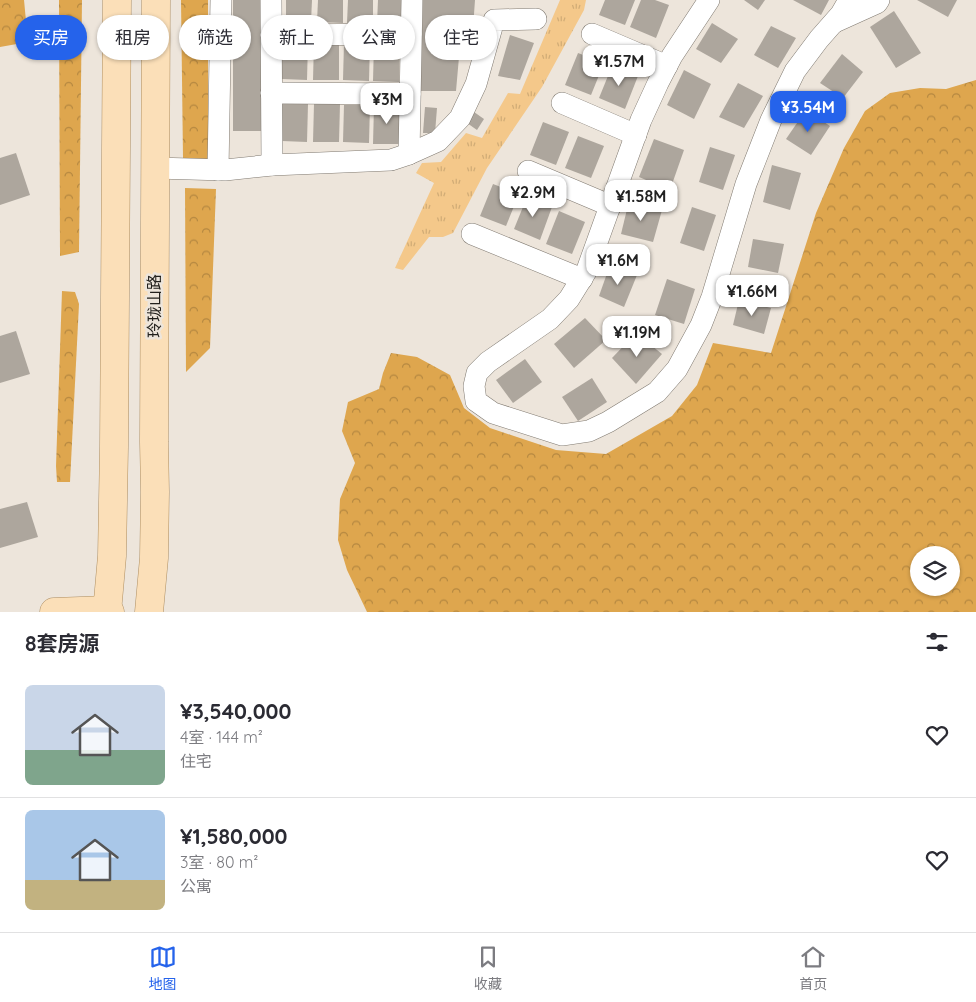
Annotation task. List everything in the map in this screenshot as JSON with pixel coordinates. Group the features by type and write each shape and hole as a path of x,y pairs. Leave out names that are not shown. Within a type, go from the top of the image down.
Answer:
{"main road":[{"path":"54,612 108,611 112,556 117,0"},
{"name":"玲珑山路","path":"149,612 154,558 155,492 156,0"}],"street":[{"path":"218,170 221,0"},
{"path":"271,0 271,15"},
{"path":"412,0 412,15"},
{"path":"710,0 672,56 658,83 636,135 588,270 569,299 550,319 488,362 477,373 474,386 476,401 493,413 562,435 589,431 608,422 657,392 677,369 701,325 712,297 746,184 771,120 795,71 819,38 841,14 849,0"},
{"path":"833,23 877,3 879,0"},
{"path":"155,168 218,170 272,165 391,160 409,154 438,140 460,118 476,84 494,20 536,19"},
{"path":"592,34 667,66"},
{"path":"271,60 272,165"},
{"path":"409,154 411,60"},
{"path":"272,93 410,94"},
{"path":"562,103 636,135"},
{"path":"528,171 611,206"},
{"path":"472,234 582,279"}],"green space":[{"path":"0,0 24,0 25,15 15,15 15,44 0,47"},
{"path":"59,0 82,0 82,15 59,15"},
{"path":"181,0 208,0 208,15 181,15"},
{"path":"560,0 586,0 584,10 542,87 487,168 453,233 443,237 429,237 403,270 395,268 434,183 416,173 422,163 441,162 466,133 482,138 508,93 520,94"},
{"path":"59,60 81,60 79,252 60,256"},
{"path":"182,60 208,60 208,160 183,158"},
{"path":"976,80 976,612 367,612 347,570 338,540 340,499 355,463 342,431 348,402 379,389 391,353 417,357 450,375 464,408 490,428 556,450 606,454 672,416 697,385 713,343 771,353 816,213 844,148 865,111 890,93 920,88 946,89"},
{"path":"185,188 216,189 210,348 186,372"},
{"path":"62,291 75,292 79,304 70,482 57,482 56,466"}],"building":[{"path":"233,0 261,0 262,131 233,131 233,60 251,60 251,15 233,15"},
{"path":"286,0 312,0 311,15 286,15"},
{"path":"318,0 343,0 343,23 333,23 333,15 317,15"},
{"path":"348,0 373,0 373,15 347,15"},
{"path":"378,0 403,0 403,15 377,15"},
{"path":"423,0 475,0 474,15 425,15 425,60 459,60 456,91 420,91"},
{"path":"605,0 635,0 625,25 599,15"},
{"path":"641,0 655,0 669,5 656,38 630,27"},
{"path":"744,0 765,0 758,10"},
{"path":"793,0 829,0 821,15"},
{"path":"917,0 957,0 948,17"},
{"path":"894,11 921,53 896,68 870,27"},
{"path":"712,23 738,39 721,63 696,49"},
{"path":"771,26 796,38 778,68 754,55"},
{"path":"510,35 534,43 520,80 498,76"},
{"path":"333,42 339,42 339,80 313,80 314,60 333,60"},
{"path":"578,53 604,63 591,95 565,85"},
{"path":"842,54 863,72 843,98 820,83"},
{"path":"282,60 308,60 307,80 282,79"},
{"path":"344,60 370,60 369,81 343,80"},
{"path":"374,60 400,60 399,82 373,81"},
{"path":"612,66 638,76 625,109 599,98"},
{"path":"684,70 711,84 694,119 667,105"},
{"path":"738,83 763,96 744,128 719,117"},
{"path":"282,104 308,104 307,142 282,141"},
{"path":"314,104 340,104 339,142 313,142"},
{"path":"344,105 370,105 369,143 343,142"},
{"path":"374,106 400,106 399,144 373,144"},
{"path":"425,107 437,108 435,133 423,133"},
{"path":"806,110 830,126 811,155 786,139"},
{"path":"474,112 484,119 477,130 467,123"},
{"path":"543,122 569,132 556,165 530,155"},
{"path":"578,136 604,146 591,178 565,168"},
{"path":"654,139 684,150 670,190 639,177"},
{"path":"710,147 735,155 723,190 699,182"},
{"path":"16,153 30,195 0,205 0,158"},
{"path":"772,165 801,173 790,210 763,202"},
{"path":"493,184 519,194 506,226 480,216"},
{"path":"527,197 552,207 540,240 514,229"},
{"path":"629,201 662,210 653,242 621,234"},
{"path":"692,207 716,215 704,251 680,243"},
{"path":"559,211 585,222 572,254 546,244"},
{"path":"753,239 784,244 778,273 748,267"},
{"path":"610,265 637,275 624,307 599,296"},
{"path":"667,279 695,289 684,324 655,315"},
{"path":"739,300 771,308 764,334 733,325"},
{"path":"585,318 606,340 574,368 554,344"},
{"path":"16,331 30,374 0,383 0,336"},
{"path":"636,333 662,354 636,384 612,358"},
{"path":"525,359 542,382 513,403 496,380"},
{"path":"592,378 607,402 578,421 562,397"},
{"path":"27,502 38,537 0,548 0,509"}]}
